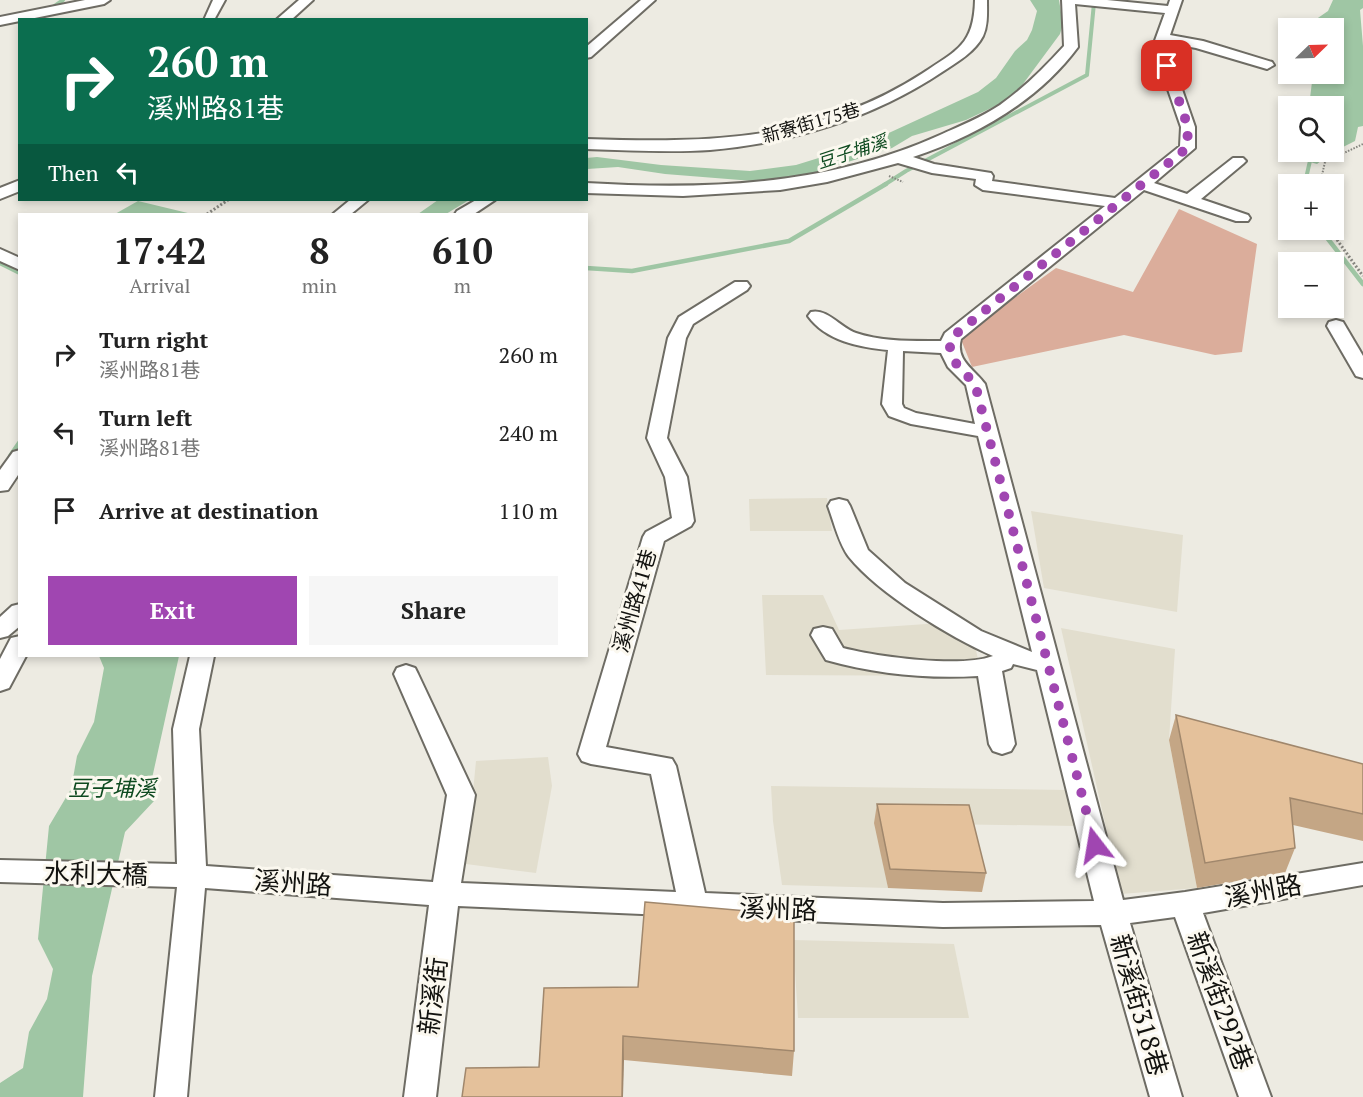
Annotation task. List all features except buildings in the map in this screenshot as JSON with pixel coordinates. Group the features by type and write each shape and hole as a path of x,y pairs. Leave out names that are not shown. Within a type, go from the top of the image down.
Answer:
{"street":[{"path":"0,21 104,0"},
{"path":"209,18 219,0"},
{"path":"284,18 307,0"},
{"path":"588,52 650,0"},
{"name":"新寮街175巷","path":"588,144 709,145 765,139 861,109 889,98 928,76 958,55 975,37 981,21 981,0"},
{"path":"588,188 678,192 730,191 784,186 912,162 948,145 1007,107 1048,72 1071,47 1068,0 1174,5 1160,46 1188,127 1187,148 952,337 948,346 918,347 853,338 840,334 817,316"},
{"path":"1162,38 1198,44 1267,65"},
{"path":"1190,200 1238,161"},
{"path":"912,162 985,176 983,185 1119,203"},
{"path":"1142,184 1242,218"},
{"path":"0,194 18,186"},
{"path":"342,213 359,201"},
{"path":"465,213 485,201"},
{"path":"0,254 18,264"},
{"name":"溪州路41巷","path":"693,905 663,766 591,754 654,537 683,521 676,477 657,438 677,338 685,321 741,285"},
{"path":"1336,326 1363,372"},
{"name":"新溪街318巷","path":"948,346 951,357 975,384 1113,914 1166,1097"},
{"path":"895,353 892,404 896,412 911,418 987,432"},
{"path":"0,486 18,459"},
{"path":"0,486 18,487"},
{"path":"839,506 858,553 897,588 972,637 1014,656 1048,664"},
{"path":"0,630 18,614"},
{"path":"823,635 835,654 864,662 945,671 989,667 1014,656"},
{"path":"0,682 18,648"},
{"path":"171,1097 192,876 186,729 202,657"},
{"path":"989,667 1002,744"},
{"name":"新溪街","path":"406,674 460,795 445,894 420,1097"},
{"name":"水利大橋","path":"0,872 192,876"},
{"name":"溪州路","path":"192,876 445,894 943,915 1113,914 1363,874"},
{"name":"新溪街292巷","path":"1185,904 1255,1097"}],"path":[{"path":"1322,174 1325,162 1363,144"},
{"path":"890,176 903,182"},
{"path":"208,213 226,201"},
{"path":"1337,240 1363,276"}],"shaded area":[{"path":"1179,209 1257,244 1242,352 1215,355 1124,335 972,367 960,337 1056,268 1133,292"},
{"path":"827,498 832,531 750,531 749,499"},
{"path":"1031,511 1183,535 1177,612 1044,588"},
{"path":"762,595 823,595 839,630 941,623 974,642 982,676 766,675"},
{"path":"1061,628 1175,649 1169,740 1197,888 1121,894"},
{"path":"548,757 552,786 536,873 466,864 476,761"},
{"path":"771,786 1067,790 1076,826 875,823 888,888 782,885 773,821"},
{"path":"793,940 954,944 969,1018 798,1018"}],"water":[{"name":"豆子埔溪","path":"1030,0 1059,0 1063,24 1060,34 1023,84 1006,101 966,120 912,136 892,148 810,174 753,181 665,174 618,167 588,169 588,158 597,157 661,165 750,171 796,165 867,143 978,92 996,78 1015,51 1027,40 1037,11"},
{"path":"1333,0 1363,0 1363,8 1360,10 1363,46 1363,126 1358,127 1355,141 1344,147 1344,96 1310,96 1312,84 1344,84 1344,18 1318,18 1328,11"},
{"path":"138,201 188,213 117,213"},
{"path":"437,201 467,201 448,213 419,213"},
{"name":"豆子埔溪","path":"99,657 179,657 151,783 154,801 125,832 92,976 83,1097 0,1097 0,1083 23,1068 29,1032 47,999 53,969 38,939 49,826 71,789 77,756 94,722 104,668"}],"waterway":[{"path":"49,10 63,0"},
{"path":"884,185 906,171 1087,75 1094,3 1091,0"},
{"path":"1307,174 1310,162"},
{"path":"588,268 632,271 789,241 886,184"},
{"path":"1329,240 1363,284"},
{"path":"0,263 18,272"},
{"path":"11,456 18,446"}],"route":[{"path":"1095,845 975,384 951,357 948,346 952,337 1187,148 1188,127 1167,66"}]}
